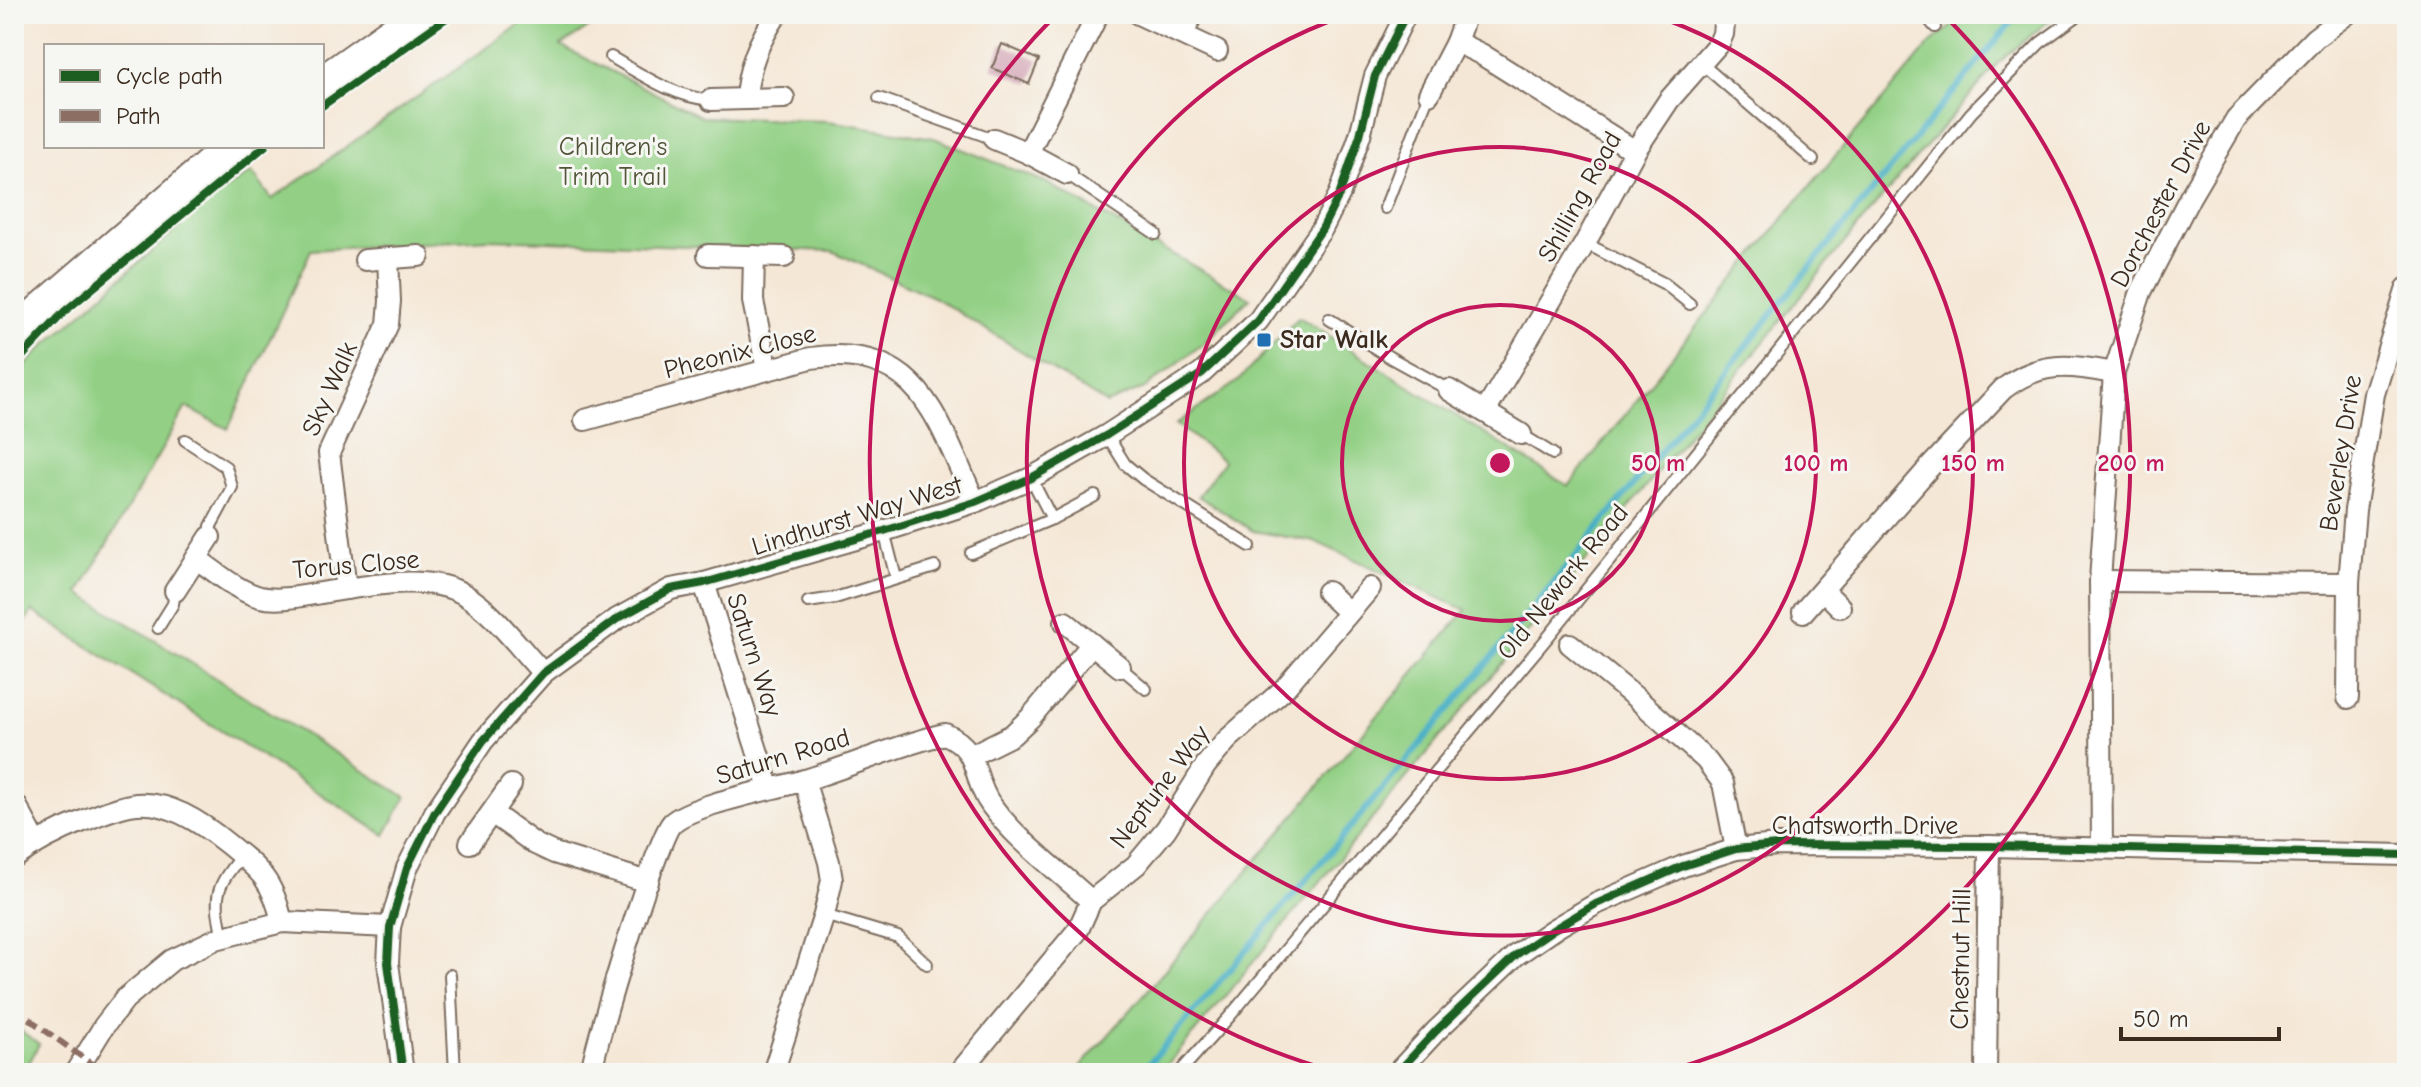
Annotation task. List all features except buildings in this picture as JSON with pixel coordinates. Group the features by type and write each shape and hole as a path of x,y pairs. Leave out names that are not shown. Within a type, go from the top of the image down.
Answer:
{"highway":[{"path":"324,84 422,14"},
{"path":"14,336 233,148"}],"street":[{"path":"746,99 747,75 761,37 777,14"},
{"path":"1028,153 1098,14"},
{"path":"1138,14 1188,24 1217,51"},
{"name":"Lindhurst Way West","path":"403,1073 388,963 390,927 407,868 435,812 483,741 543,673 617,619 671,589 704,583 884,531 975,502 1031,478 1107,435 1201,374 1258,321 1305,257 1340,193 1360,135 1375,76 1406,14"},
{"path":"1429,94 1456,42 1466,14"},
{"name":"Shilling Road","path":"1485,412 1585,243 1635,151 1669,100 1702,64 1723,34 1725,14"},
{"name":"Dorchester Drive","path":"2102,848 2100,581 2114,373 2141,292 2190,197 2236,119 2315,38 2347,14"},
{"path":"1456,42 1635,151"},
{"path":"711,100 784,98"},
{"path":"994,139 1067,174"},
{"path":"708,255 784,257"},
{"path":"365,260 419,256"},
{"path":"754,256 753,301 767,369"},
{"name":"Sky Walk","path":"346,589 329,453 388,324 388,259"},
{"name":"Beverley Drive","path":"2348,698 2349,583 2355,510 2374,394 2407,288"},
{"name":"Pheonix Close","path":"585,420 767,369 838,354 863,356 882,362 921,394 938,420 975,502"},
{"path":"1803,612 2003,389 2018,378 2045,367 2080,367 2114,373"},
{"path":"1449,390 1521,434"},
{"path":"175,591 210,537"},
{"name":"Torus Close","path":"197,559 238,587 260,597 285,598 418,582 444,585 464,594 488,613 543,673"},
{"path":"2100,581 2349,583"},
{"name":"Saturn Way","path":"704,583 769,788"},
{"name":"Neptune Way","path":"959,1073 1078,930 1091,901 1136,865 1166,829 1206,765 1227,740 1283,690 1370,588"},
{"path":"1823,590 1840,607"},
{"path":"1327,592 1348,612"},
{"path":"1065,622 1120,667"},
{"path":"1091,901 1002,819 988,801 972,755 1012,735 1092,644"},
{"path":"1570,644 1706,760 1723,783 1736,849"},
{"name":"Saturn Road","path":"591,1073 648,882 672,823 685,815 945,734 958,740 972,755"},
{"path":"773,1073 824,915 832,880 804,780"},
{"path":"470,843 511,785"},
{"path":"14,858 36,842 65,828 132,804 166,808 189,817 242,855 268,881 276,895 282,922"},
{"path":"16,805 36,842"},
{"path":"492,813 535,844 554,853 648,882"},
{"name":"Chatsworth Drive","path":"1397,1073 1516,955 1554,929 1596,904 1683,866 1736,849 1777,845 1989,846 2407,855"},
{"name":"Chestnut Hill","path":"1986,1073 1989,846"},
{"path":"75,1073 125,999 172,960 223,938 282,922 390,927"}],"lane":[{"path":"1924,14 1935,27"},
{"name":"Old Newark Road","path":"1179,1073 1548,637 1971,113 2040,43 2080,14"},
{"path":"611,57 664,87 691,98 711,100"},
{"path":"1702,64 1813,160"},
{"path":"1385,208 1429,94"},
{"path":"879,98 994,139"},
{"path":"1067,174 1156,234"},
{"path":"1585,243 1665,284 1690,304"},
{"path":"1329,319 1449,390"},
{"path":"1521,434 1553,454"},
{"path":"1107,435 1125,464 1143,479 1250,546"},
{"path":"185,440 226,467 232,487 211,526 210,537"},
{"path":"1031,478 1052,519"},
{"path":"971,553 1052,519 1095,496"},
{"path":"884,531 896,578"},
{"path":"808,602 835,598 935,567"},
{"path":"158,628 173,604 175,591"},
{"path":"1120,667 1146,689"},
{"path":"223,938 217,894 226,874 242,855"},
{"path":"824,915 898,937 927,964"},
{"path":"450,975 455,1073"}],"green space":[{"name":"Children's Trim Trail","path":"535,14 609,14 561,46 702,117 828,121 934,138 1045,182 1250,298 1205,342 1147,387 1107,404 935,298 832,251 489,239 311,250 228,429 186,407 79,593 406,797 385,835 32,611 14,642 14,378 38,352 209,200 252,172 272,199"},
{"path":"1966,14 2057,14 1998,63 1863,220 1517,645 1161,1073 1075,1073 1466,610 1316,542 1253,531 1198,496 1224,461 1176,424 1238,381 1299,317 1568,486 1798,200 1931,43"},
{"path":"14,1026 39,1044 24,1073 14,1073"}],"waterway":[{"path":"1141,1073 1578,553 2010,24 2023,14"}],"marked path":[{"path":"14,1008 104,1073"}],"cycle path":[{"path":"324,105 452,14"},
{"path":"403,1073 388,963 390,927 407,868 435,812 483,741 543,673 617,619 671,589 704,583 884,531 975,502 1031,478 1107,435 1201,374 1258,321 1322,229 1340,193 1360,135 1375,76 1406,14"},
{"path":"14,365 65,311 263,148"},
{"path":"1397,1073 1516,955 1554,929 1596,904 1683,866 1736,849 1777,845 1989,846 2407,855"}],"place":[{"name":"Star Walk","path":"1264,340"}]}
